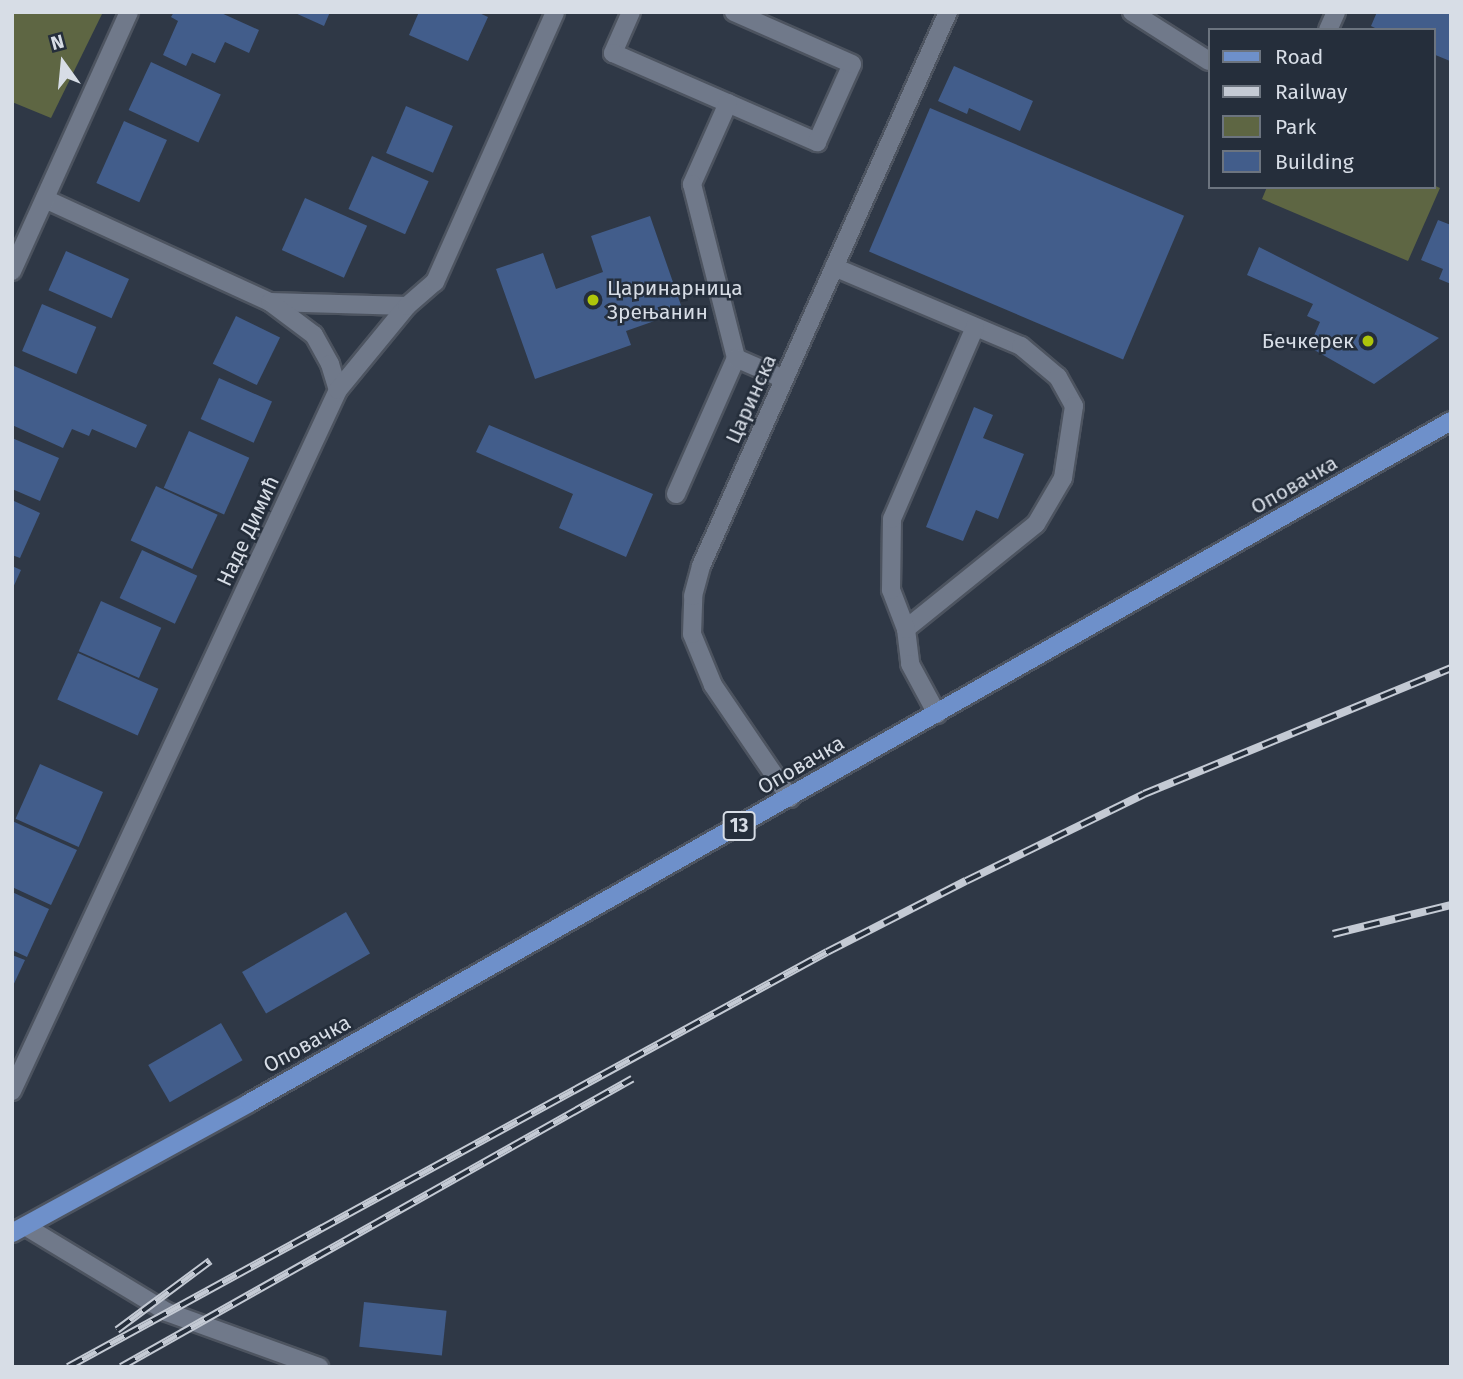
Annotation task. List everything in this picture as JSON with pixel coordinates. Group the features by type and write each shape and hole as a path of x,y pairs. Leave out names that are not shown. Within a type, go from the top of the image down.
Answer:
{"main road":[{"name":"Оповачка","path":"16,1228 790,797 1451,421"}],"street":[{"path":"12,271 129,12"},
{"name":"Наде Димић","path":"12,1091 338,390 407,306 435,282 555,12"},
{"path":"631,12 613,53 817,142 852,64 734,12"},
{"name":"Царинска","path":"790,797 713,685 692,634 693,596 701,566 948,12"},
{"path":"1132,12 1208,60"},
{"path":"1329,28 1336,12"},
{"path":"676,494 736,358 692,184 728,103"},
{"path":"45,199 270,302 314,335 330,364 338,390"},
{"path":"834,267 1021,346 1058,377 1074,406 1063,478 1036,524 906,629"},
{"path":"270,302 319,300 407,306"},
{"path":"937,714 910,664 906,629 891,590 892,519 975,327"},
{"path":"736,358 784,379"},
{"path":"16,1228 167,1312 319,1367"}],"green space":[{"path":"12,12 103,12 51,118 12,102"},
{"path":"1435,186 1440,188 1408,261 1262,199 1266,189 1435,189"}],"building":[{"path":"174,12 219,12 259,30 249,53 225,42 215,63 192,53 186,66 163,55 178,21 171,17"},
{"path":"293,12 330,12 324,26"},
{"path":"419,12 477,12 488,17 468,61 409,35"},
{"path":"1377,12 1451,12 1450,61 1435,55 1435,28 1371,26"},
{"path":"151,62 221,95 198,143 129,110"},
{"path":"954,66 1033,101 1020,131 969,108 967,114 938,101"},
{"path":"406,106 453,126 433,173 386,153"},
{"path":"930,108 1184,216 1123,359 869,252"},
{"path":"124,121 167,140 139,202 96,183"},
{"path":"372,156 429,181 405,234 348,209"},
{"path":"305,198 367,226 344,278 282,250"},
{"name":"Царинарница Зрењанин","path":"650,216 683,311 626,331 631,345 535,379 496,269 543,253 556,289 603,272 591,236"},
{"path":"1438,220 1451,225 1451,284 1439,279 1443,269 1421,260"},
{"path":"1259,247 1439,338 1374,384 1309,347 1320,322 1307,316 1313,304 1247,275"},
{"path":"66,251 129,279 112,318 49,290"},
{"path":"42,304 96,327 76,374 22,351"},
{"path":"236,316 280,337 257,385 213,364"},
{"path":"14,366 147,425 136,448 92,429 89,436 72,429 63,448 12,425"},
{"path":"219,378 272,402 254,443 201,419"},
{"path":"974,407 993,415 983,438 1024,454 998,519 976,510 963,541 926,527"},
{"path":"489,425 653,494 626,557 559,528 573,494 476,452"},
{"path":"189,431 249,458 224,514 164,488"},
{"path":"12,438 59,458 40,501 12,489"},
{"path":"156,486 218,515 192,569 131,540"},
{"path":"12,500 40,513 20,558 12,555"},
{"path":"142,550 197,576 175,624 120,598"},
{"path":"12,566 21,570 12,590"},
{"path":"101,601 161,628 139,678 79,651"},
{"path":"78,653 158,689 138,735 57,700"},
{"path":"40,764 103,792 79,847 16,819"},
{"path":"12,821 77,850 51,905 12,887"},
{"path":"12,892 49,909 27,957 12,950"},
{"path":"346,912 370,954 266,1014 242,972"},
{"path":"12,955 25,960 12,988"},
{"path":"221,1023 242,1060 170,1102 148,1065"},
{"path":"364,1302 447,1311 442,1355 359,1347"}],"railway":[{"path":"68,1367 827,952 966,881 1144,794 1451,668"},
{"path":"1333,934 1451,905"},
{"path":"121,1367 632,1079"},
{"path":"117,1330 210,1261"}],"place":[{"name":"Царинарница Зрењанин","path":"593,300"},
{"name":"Бечкерек","path":"1368,341"}]}
